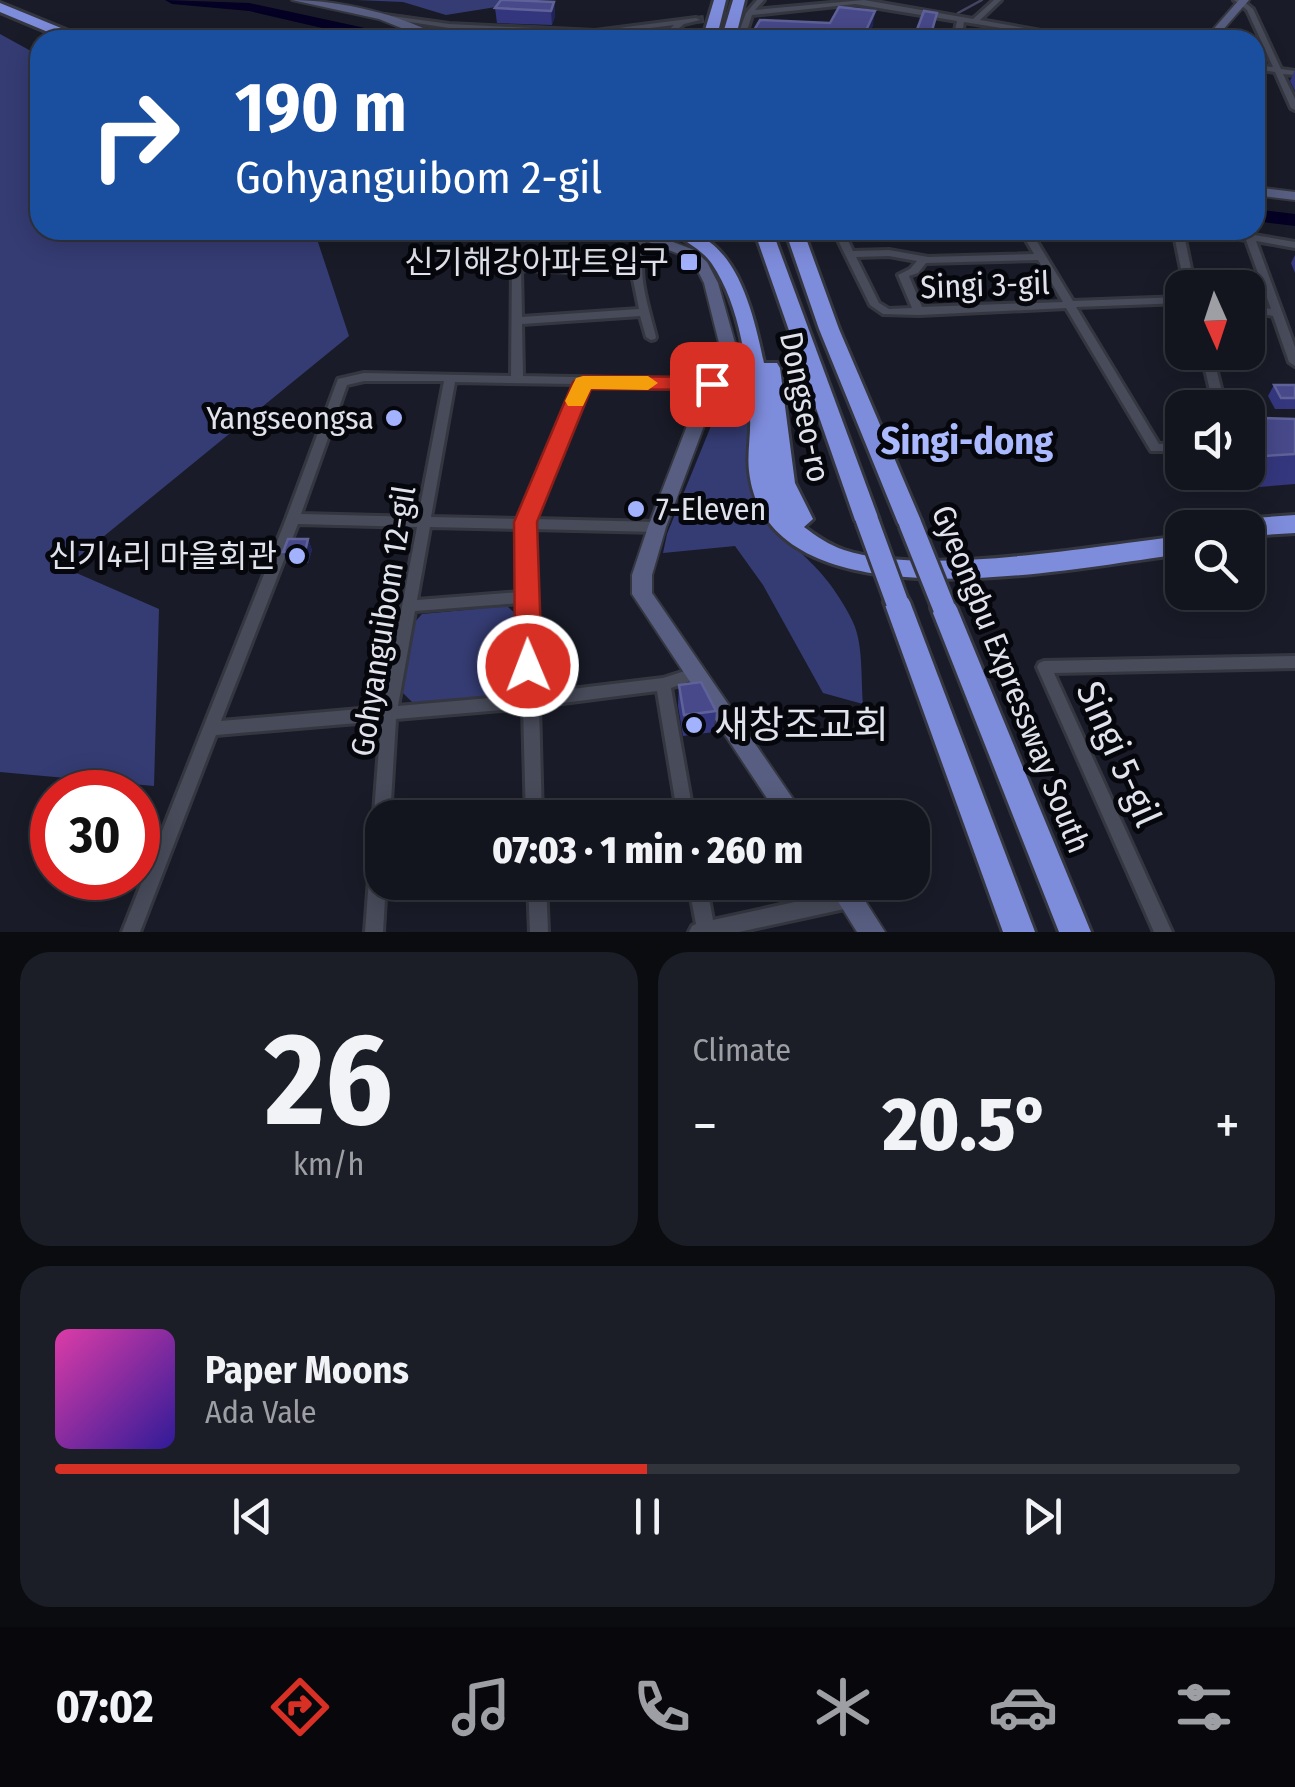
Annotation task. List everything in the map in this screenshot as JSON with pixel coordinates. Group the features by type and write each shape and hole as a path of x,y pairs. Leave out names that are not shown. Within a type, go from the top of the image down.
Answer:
{"highway":[{"path":"711,30 720,0"},
{"path":"731,30 739,0"},
{"path":"0,7 54,30"},
{"path":"0,19 30,32"},
{"name":"Dongseo-ro","path":"695,240 707,248 726,273 756,363 762,422 761,478 769,500 801,539 827,554 853,562 933,569 1165,547"},
{"name":"Dongseo-ro","path":"710,240 725,252 738,272 773,375 782,484 799,516 820,539 864,552 937,557 1165,535"},
{"path":"768,240 1019,932"},
{"name":"Gyeongbu Expressway South","path":"798,240 829,329 1075,932"},
{"path":"1265,526 1295,524"},
{"path":"1265,537 1295,534"}],"street":[{"path":"297,0 449,26"},
{"path":"743,30 749,13 762,0"},
{"path":"978,17 998,0"},
{"path":"1217,30 1242,0 1257,30"},
{"path":"749,13 859,1 978,17 1040,30"},
{"path":"942,8 958,15"},
{"path":"957,30 958,15"},
{"path":"382,16 418,30"},
{"path":"619,30 696,20"},
{"path":"674,30 683,22"},
{"path":"407,25 532,30"},
{"path":"446,30 449,26"},
{"path":"1265,45 1295,108"},
{"path":"1265,69 1295,73"},
{"path":"1265,192 1295,196"},
{"path":"641,240 636,249 637,271 651,337"},
{"path":"662,240 689,253 702,265 711,283 727,343 658,527 642,576 642,594 782,800"},
{"name":"Singi 3-gil","path":"843,240 875,306 887,312 1165,301"},
{"path":"1031,240 1155,448 1165,448"},
{"path":"1180,240 1186,270"},
{"path":"1295,245 1251,240 1295,362"},
{"path":"850,254 889,253 924,260 1040,257"},
{"path":"919,312 903,276 924,260"},
{"path":"518,382 516,267 637,271"},
{"path":"1265,310 1276,312"},
{"path":"516,321 646,312"},
{"path":"130,932 293,519 342,382 364,377 712,384"},
{"name":"Gohyanguibom 12-gil","path":"374,932 389,715 412,606 450,379"},
{"path":"533,800 526,522 583,382"},
{"path":"293,519 658,527"},
{"path":"412,606 527,597"},
{"name":"Singi 5-gil","path":"1163,932 1044,667 1295,662"},
{"path":"210,729 529,701 663,684 694,674"},
{"path":"663,684 683,800"},
{"path":"538,900 539,932"},
{"path":"699,900 703,931 812,900"},
{"path":"849,900 872,932"}],"shaded area":[{"path":"356,0 540,0 446,15 403,2"},
{"path":"0,34 30,50 30,240 317,240 349,336 65,568 159,609 154,770 30,770 30,775 0,772"},
{"path":"735,367 751,396 758,499 776,528 827,581 852,620 859,645 863,704 823,693 763,585 735,546 663,553 667,534"},
{"path":"507,606 517,615 517,683 508,695 414,704 401,691 412,625 422,614"}],"building":[{"path":"501,0 554,2 551,11 495,8"},
{"path":"839,7 875,11 866,30 754,30 760,20 830,23"},
{"path":"924,11 937,13 932,30 917,30"},
{"path":"1274,385 1295,385 1295,398 1281,398"},
{"path":"1265,418 1295,419 1295,454 1265,456"},
{"path":"288,539 308,539 305,552 283,552"},
{"path":"701,682 716,711 684,715 679,685"}],"waterway":[{"path":"172,0 249,7 355,30"},
{"path":"954,30 958,13 982,0"},
{"path":"1265,216 1295,220"}],"tunnel":[{"path":"696,20 749,13"}],"slow traffic":[{"path":"575,401 583,382 648,383"}],"place":[{"name":"신기해강아파트입구","path":"689,262"},
{"name":"Yangseongsa","path":"394,418"},
{"name":"7-Eleven","path":"636,509"},
{"name":"신기4리 마을회관","path":"297,556"},
{"name":"새창조교회","path":"694,725"}],"district":[{"name":"Singi-dong","path":"967,441"}],"route":[{"path":"528,666 526,522 583,382 712,384"}]}
